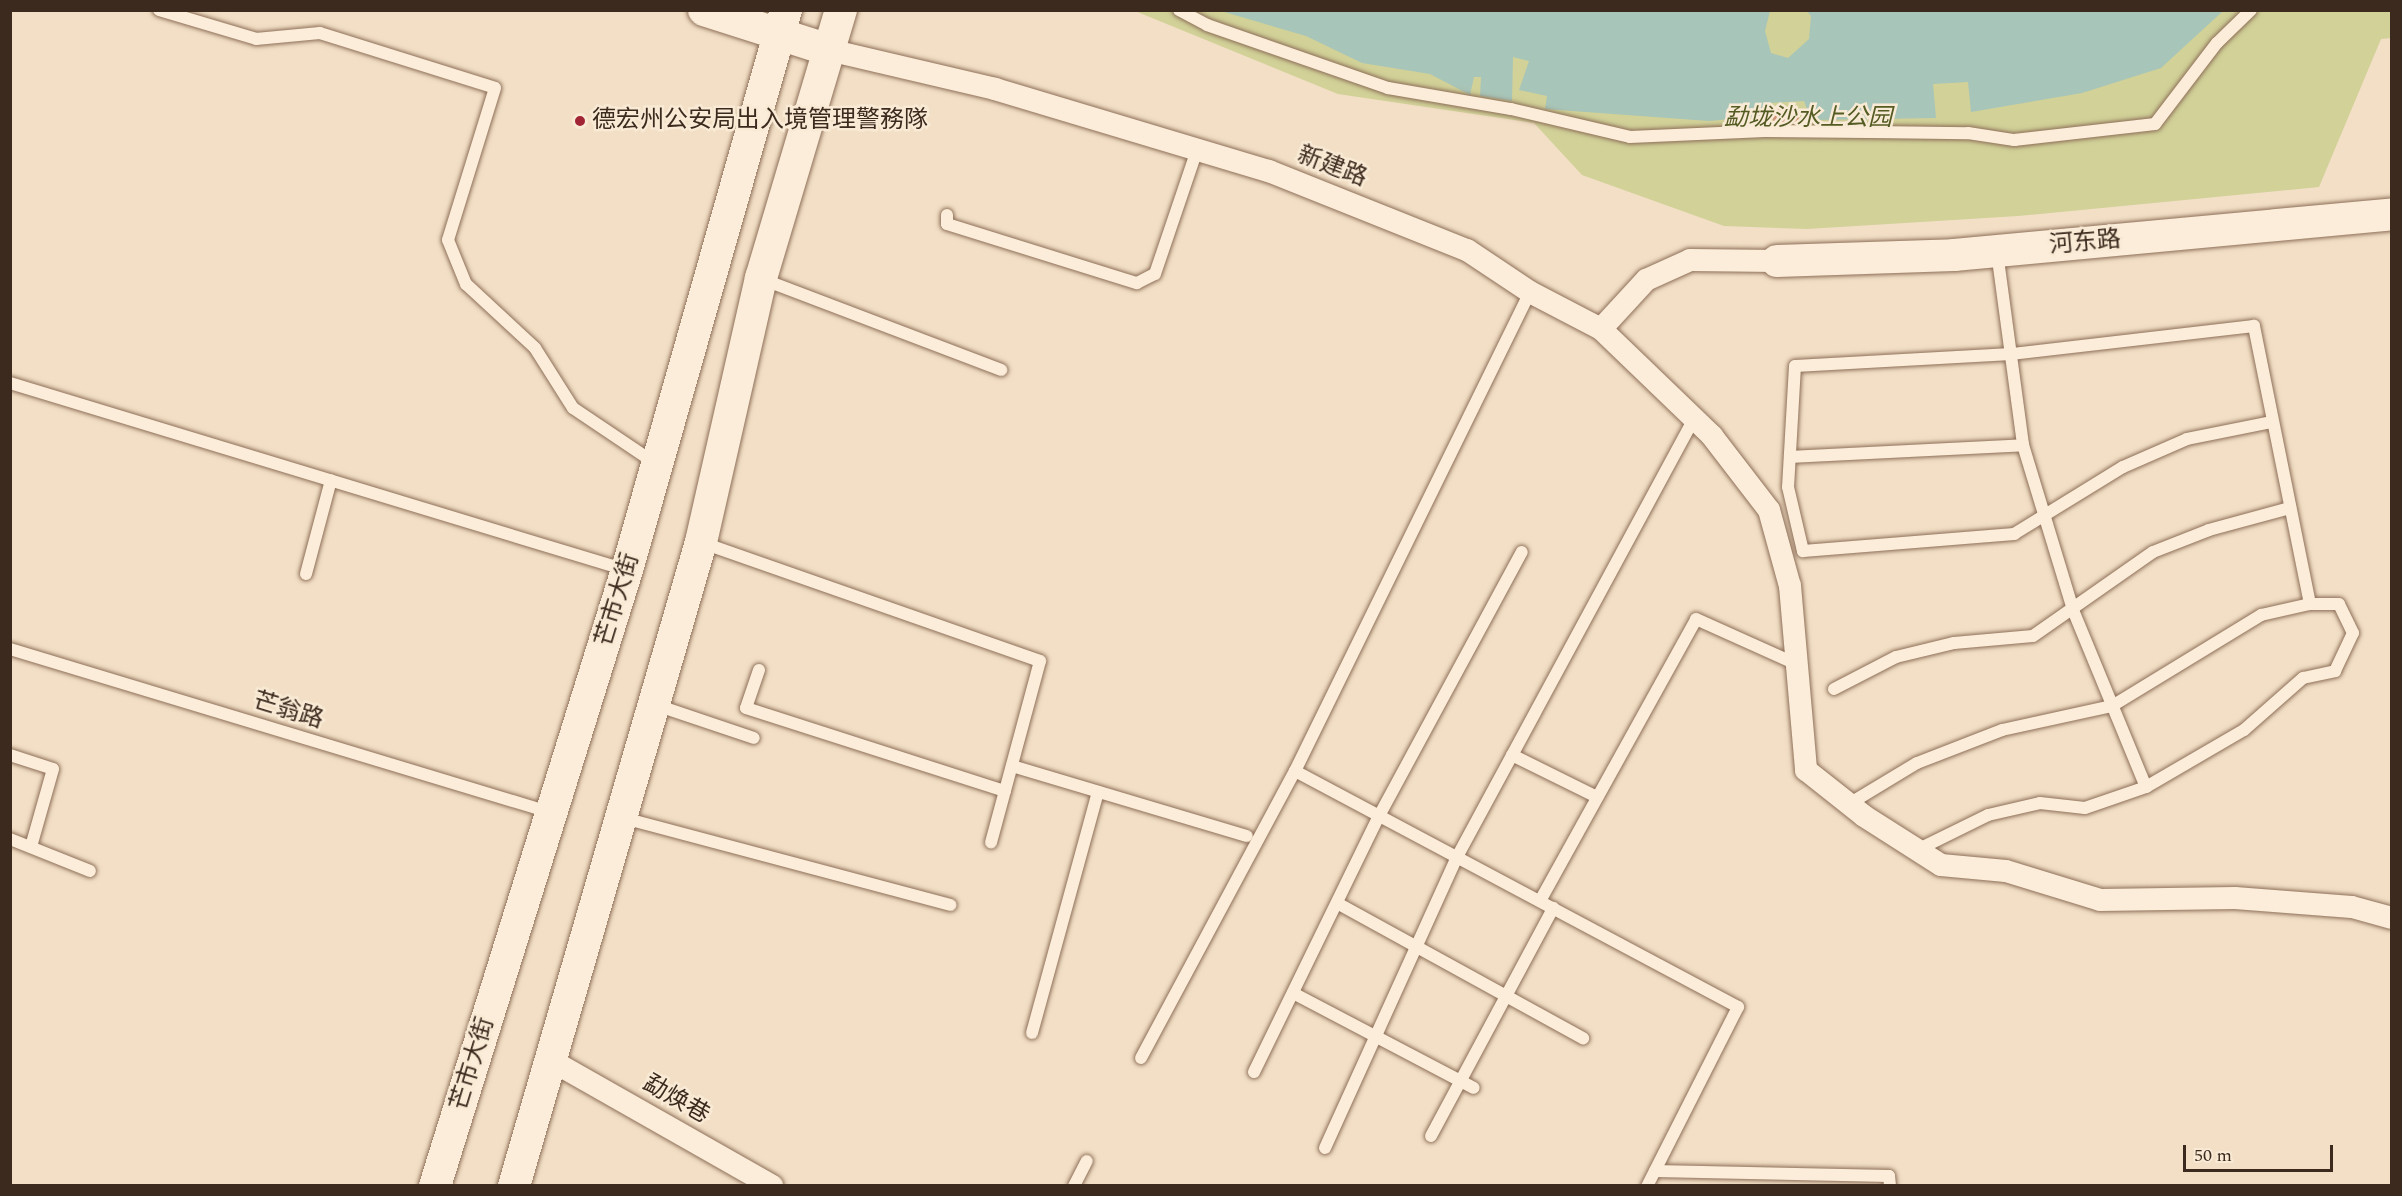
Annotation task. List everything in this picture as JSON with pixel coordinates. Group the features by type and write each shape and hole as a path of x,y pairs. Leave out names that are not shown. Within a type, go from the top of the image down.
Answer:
{"main road":[{"path":"704,10 782,22 830,50"},
{"path":"514,1185 554,1062 619,817 656,705 701,542 760,278 841,10"},
{"name":"芒市大街","path":"435,1185 627,570 782,22"},
{"name":"河东路","path":"1777,261 1997,251 2391,214"}],"street":[{"name":"新建路","path":"830,50 995,89 1269,171 1467,250 1530,292 1601,329 1694,419 1769,510 1790,586 1806,770 1849,804 1941,865 2006,872 2100,900 2235,898 2352,907 2391,918"},
{"path":"1601,329 1646,280 1690,260 1777,261"},
{"name":"勐焕巷","path":"554,1062 772,1185"}],"lane":[{"path":"159,10 256,39 320,33 495,88 448,240 466,284 535,348 573,408 656,463"},
{"path":"1179,10 1206,26 1388,88 1510,109 1630,136 1765,131 1968,133 2014,140 2156,124 2217,43 2251,10"},
{"path":"947,215 947,224 1137,283 1155,274 1197,150"},
{"path":"1997,251 2024,445 2043,517 2073,610 2146,787"},
{"path":"760,278 1001,370"},
{"path":"1141,1058 1295,771 1530,292"},
{"path":"2271,422 2187,439 2123,467 2014,534 1803,551 1788,487 1795,366 2011,354 2254,326 2271,422 2310,604"},
{"path":"10,383 627,570"},
{"path":"1325,1148 1457,857 1694,419"},
{"path":"1790,457 2024,445"},
{"path":"306,574 331,480"},
{"path":"1834,689 1896,657 1954,643 2032,636 2073,610 2153,552 2209,531 2290,508"},
{"path":"701,542 1040,662 991,843"},
{"path":"1254,1072 1379,816 1522,552"},
{"path":"1849,804 1917,763 2002,730 2112,706 2261,615 2310,604 2339,604 2353,633 2335,671 2303,678 2244,730 2146,787 2085,808 2040,803 1988,815 1917,850"},
{"path":"1540,901 1696,619 1796,664"},
{"name":"芒翁路","path":"10,648 552,813"},
{"path":"759,670 746,708 1005,791"},
{"path":"656,705 754,738"},
{"path":"10,755 53,769 31,847"},
{"path":"1512,755 1597,797"},
{"path":"1012,766 1247,837"},
{"path":"1295,771 1738,1007 1647,1185"},
{"path":"1032,1033 1098,792"},
{"path":"619,817 950,905"},
{"path":"10,839 90,870"},
{"path":"1337,903 1583,1038"},
{"path":"1431,1136 1504,995 1553,909"},
{"path":"1293,993 1474,1088"},
{"path":"1074,1185 1087,1161"},
{"path":"1655,1170 1889,1176 1890,1185"}],"green space":[{"name":"勐垅沙水上公园","path":"2391,10 2392,38 2381,39 2319,187 2018,216 1807,229 1724,226 1582,175 1534,123 1338,94 1135,11"}],"shaded area":[{"path":"1221,11 1770,11 1765,31 1771,53 1788,58 1809,39 1811,16 1807,11 2223,11 2161,68 2082,93 1971,112 1968,82 1933,84 1936,118 1811,120 1804,101 1769,103 1764,116 1709,121 1545,109 1547,96 1519,90 1529,61 1513,57 1512,101 1480,96 1481,77 1474,77 1470,95 1430,74 1362,63 1306,36"}],"building":[{"path":"1798,107 1799,123 1773,125 1772,109"}],"place":[{"name":"德宏州公安局出入境管理警務隊","path":"580,121"}]}
